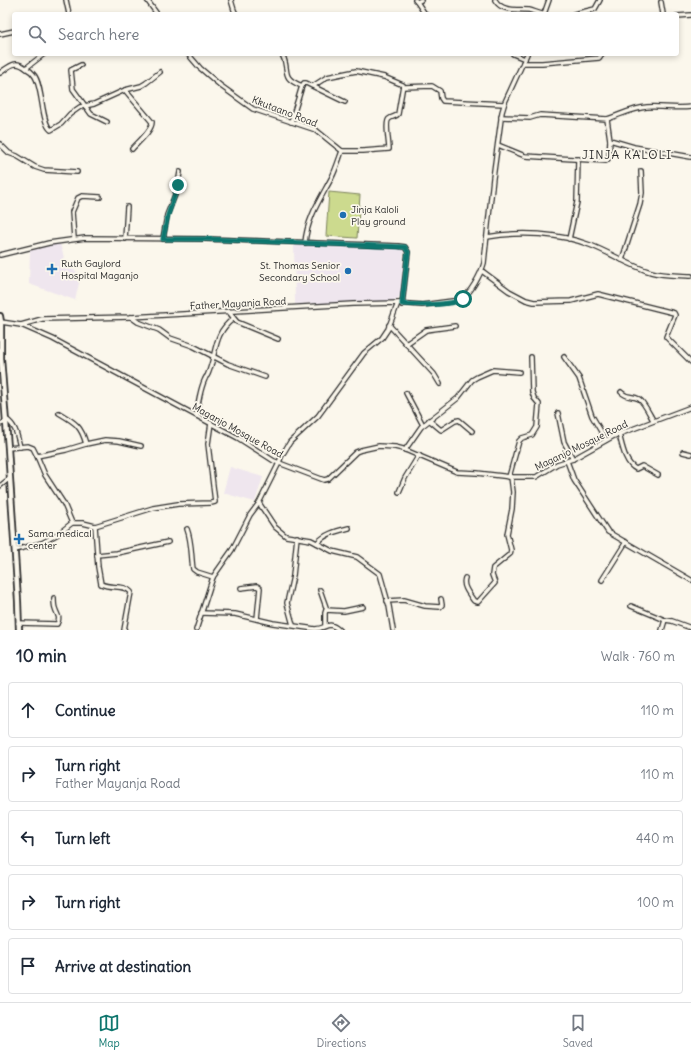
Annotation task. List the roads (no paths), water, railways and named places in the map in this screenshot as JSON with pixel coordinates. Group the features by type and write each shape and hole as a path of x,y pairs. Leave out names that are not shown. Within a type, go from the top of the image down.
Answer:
{"main road":[{"path":"0,316 0,357 8,448 19,630"}],"street":[{"path":"66,0 69,12"},
{"path":"147,0 156,12"},
{"path":"231,0 235,12"},
{"path":"421,0 416,1 424,12"},
{"path":"495,0 500,6 511,10 530,10 536,12"},
{"path":"544,12 549,0"},
{"path":"582,12 595,9 600,0"},
{"path":"661,2 663,12"},
{"path":"679,16 691,15"},
{"path":"0,34 12,31"},
{"path":"26,68 41,56"},
{"name":"Kkutaano Road","path":"190,56 200,68 253,109 316,130 342,151"},
{"path":"283,56 286,62 286,73 288,77 302,86"},
{"path":"516,56 524,61 542,63 599,58 600,56"},
{"path":"526,56 504,104 501,117 482,271 509,291 526,300 534,302 571,301 598,294 674,312 675,316 666,337 691,362"},
{"path":"0,73 10,66 21,64 34,75 46,122 50,130 59,126 77,109 94,104 125,90 146,83 160,72"},
{"path":"81,65 72,70 73,89 91,114 107,122"},
{"path":"305,243 306,234 312,215 333,175 342,151 390,149 387,123 388,119 397,116 398,114 403,87 402,83 391,79 356,71 327,77 313,86"},
{"path":"291,122 302,86 305,83 345,102"},
{"path":"403,87 435,87 440,91 441,98 443,100 504,104"},
{"path":"125,90 152,122 149,130 132,149"},
{"path":"501,117 530,118 540,115 607,119 640,108 681,108 691,106"},
{"path":"498,145 525,156 608,160 610,140 607,119"},
{"path":"610,140 634,147 691,157"},
{"path":"0,144 9,153 17,156 34,167 50,171 77,172"},
{"path":"569,239 577,202 578,159"},
{"path":"622,260 640,204 642,193 641,170"},
{"path":"163,239 168,215 177,190 180,172"},
{"path":"74,238 72,212 78,198 82,196 100,197"},
{"path":"126,239 127,207"},
{"path":"487,237 502,235 544,235 569,239 589,245 653,273 691,276"},
{"path":"0,256 49,242 74,238 206,239 393,246 405,247 407,249 406,272 400,304 382,338 364,353 318,416 290,442 281,457 259,503 250,515 232,550 213,577 196,630"},
{"name":"Father Mayanja Road","path":"21,326 42,319 131,317 353,304 422,305 460,300 466,295 482,271"},
{"path":"228,311 237,322 278,339"},
{"path":"131,317 138,322 159,330 170,338 193,346 228,364 265,377"},
{"path":"197,416 197,409 203,385 208,375 216,342 220,332 226,324 233,319"},
{"name":"Maganjo Mosque Road","path":"1,322 21,326 68,346 211,423 255,448 274,461 324,480 328,479 356,452 386,446 419,455 457,472 510,477 536,477 557,464 573,459 619,434 691,407"},
{"path":"389,325 434,374 440,384"},
{"path":"406,344 426,330 455,326"},
{"path":"465,578 464,583 467,591 474,601 478,602 495,583 492,575 492,568 511,552 507,534 512,509 513,492 510,477 519,441 522,438 532,435 537,427 539,404 532,392 531,357"},
{"path":"564,357 578,378 592,416 606,440"},
{"path":"405,450 413,437 424,425 458,398 472,380 493,370 519,372"},
{"path":"621,392 626,397 641,400 653,420"},
{"path":"406,393 424,425"},
{"path":"59,413 76,423 84,435 86,444"},
{"path":"558,413 564,442 573,459"},
{"path":"0,424 6,420 13,424 17,432 20,447"},
{"path":"429,420 441,430 459,420 472,431"},
{"path":"15,550 42,543 58,534 72,523 84,523 95,526 153,508 178,504 215,502 208,444 211,423"},
{"path":"619,434 626,458 634,468 636,469 642,466 658,474"},
{"path":"37,456 105,440 119,441 141,446"},
{"path":"8,448 30,446 33,448 45,475 64,504 72,523"},
{"path":"683,452 691,454"},
{"path":"399,492 405,478 419,455"},
{"path":"567,461 574,480 608,532 691,580"},
{"path":"0,486 10,478"},
{"path":"259,503 275,527 281,533 290,537 297,537 317,543 332,551 357,557 377,572 381,577 393,630"},
{"path":"95,526 96,555 102,584 105,586 127,588 131,592 124,630"},
{"path":"317,543 322,537 349,528"},
{"path":"187,529 190,540 190,552 193,569 197,572 213,577"},
{"path":"293,625 287,603 293,576 297,537"},
{"path":"96,555 117,553 168,542"},
{"path":"602,580 626,542"},
{"path":"241,588 257,586 260,588 257,619"},
{"path":"320,590 327,610 325,613 325,626"},
{"path":"18,623 57,624 59,616 55,608 54,598"},
{"path":"387,601 404,600 434,608 441,606 441,599"},
{"path":"631,606 665,620 691,628"},
{"path":"327,610 344,611 363,607"},
{"path":"201,614 235,614 314,629 332,625 339,630"},
{"path":"662,630 665,620"}],"place":[{"name":"Jinja Kaloli Play ground","path":"343,215"},
{"name":"Ruth Gaylord Hospital Maganjo","path":"52,269"},
{"name":"St. Thomas Senior Secondary School","path":"348,271"},
{"name":"Sama medical center","path":"19,539"}],"district":[{"name":"JINJA KALOLI","path":"627,155"}]}
